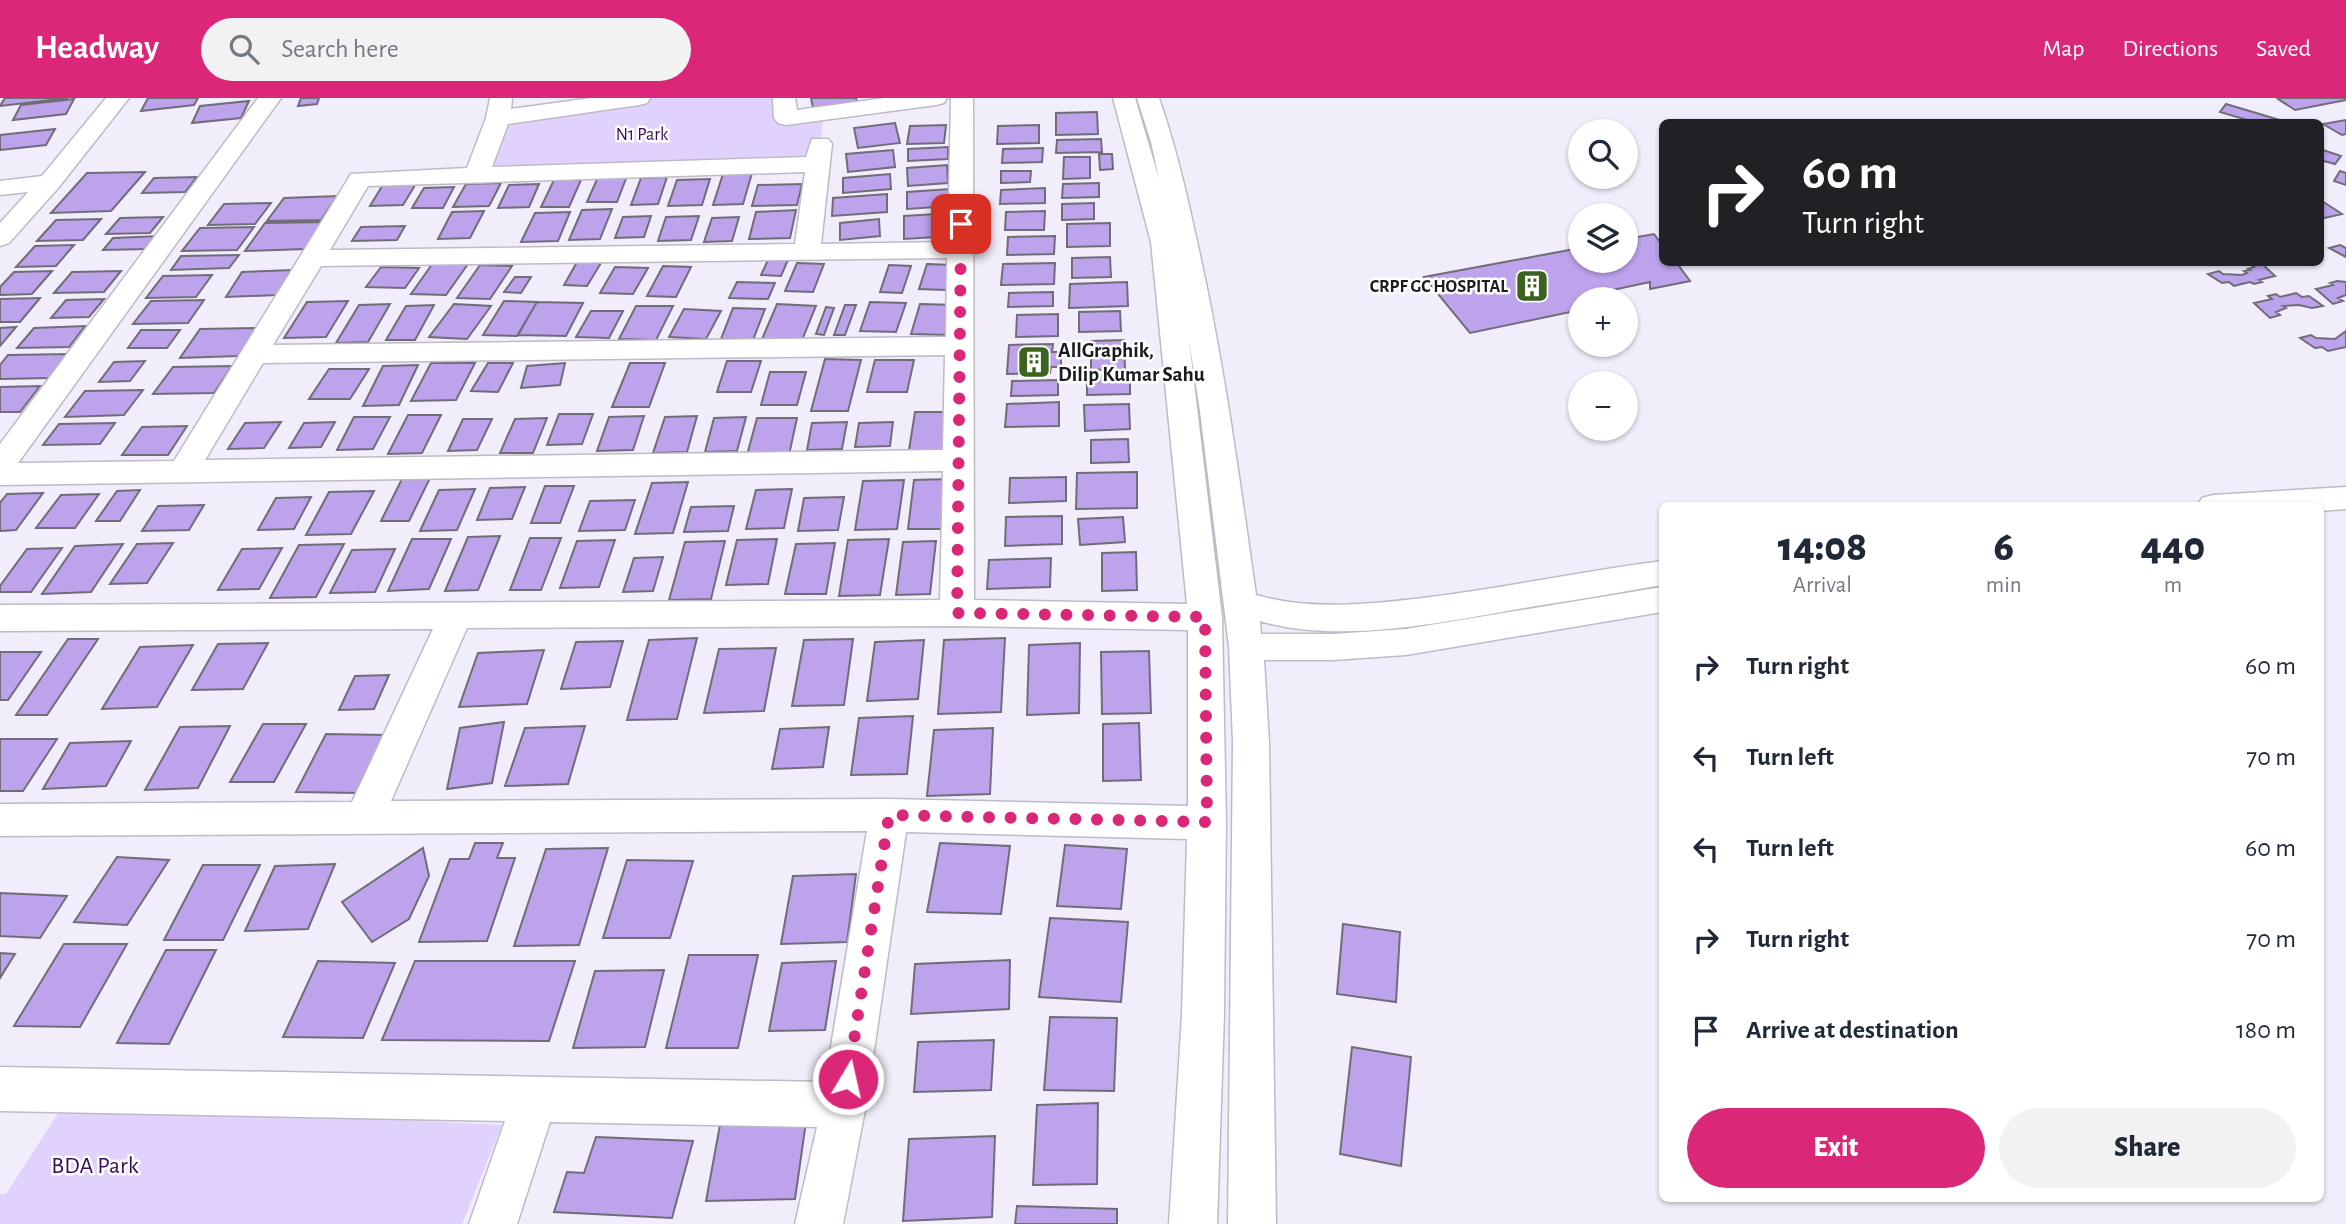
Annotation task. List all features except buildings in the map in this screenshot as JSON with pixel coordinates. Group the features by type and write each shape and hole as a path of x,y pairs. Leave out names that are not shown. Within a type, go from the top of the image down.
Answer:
{"street":[{"path":"0,238 50,182 118,98"},
{"path":"0,466 270,98"},
{"path":"477,175 499,108 639,98"},
{"path":"784,98 786,118 929,98"},
{"path":"957,613 962,98"},
{"path":"1124,98 1164,242 1210,502 1240,603 1246,647 1251,742 1252,1224"},
{"path":"1149,98 1163,142 1191,273 1215,411 1205,617 1207,822 1203,1014 1193,1224"},
{"path":"807,251 824,114"},
{"path":"183,471 360,178 817,164"},
{"path":"0,188 50,182"},
{"path":"312,258 961,250"},
{"path":"254,354 960,346"},
{"path":"0,474 958,460"},
{"path":"2280,502 2346,498"},
{"path":"2324,525 2346,523"},
{"path":"1240,603 1286,615 1361,617 1426,612 1659,573"},
{"path":"1246,647 1334,647 1406,642 1659,600"},
{"path":"0,618 957,613 1205,617"},
{"path":"364,818 456,616"},
{"path":"3,823 889,815 1207,822"},
{"path":"819,1224 844,1105 889,815"},
{"path":"1205,886 1251,886"},
{"path":"0,1089 844,1105"},
{"path":"493,1224 535,1099"}],"green space":[{"name":"N1 Park","path":"639,98 784,98 786,118 824,114 817,164 477,175 498,118"},
{"name":"BDA Park","path":"64,1104 502,1125 462,1224 0,1224 0,1194 6,1194"}],"place":[{"name":"CRPF GC HOSPITAL","path":"1532,286"},
{"name":"AllGraphik, Dilip Kumar Sahu","path":"1034,362"}],"route":[{"path":"848,1079 889,815 1207,822 1205,617 957,613 961,224"}]}
